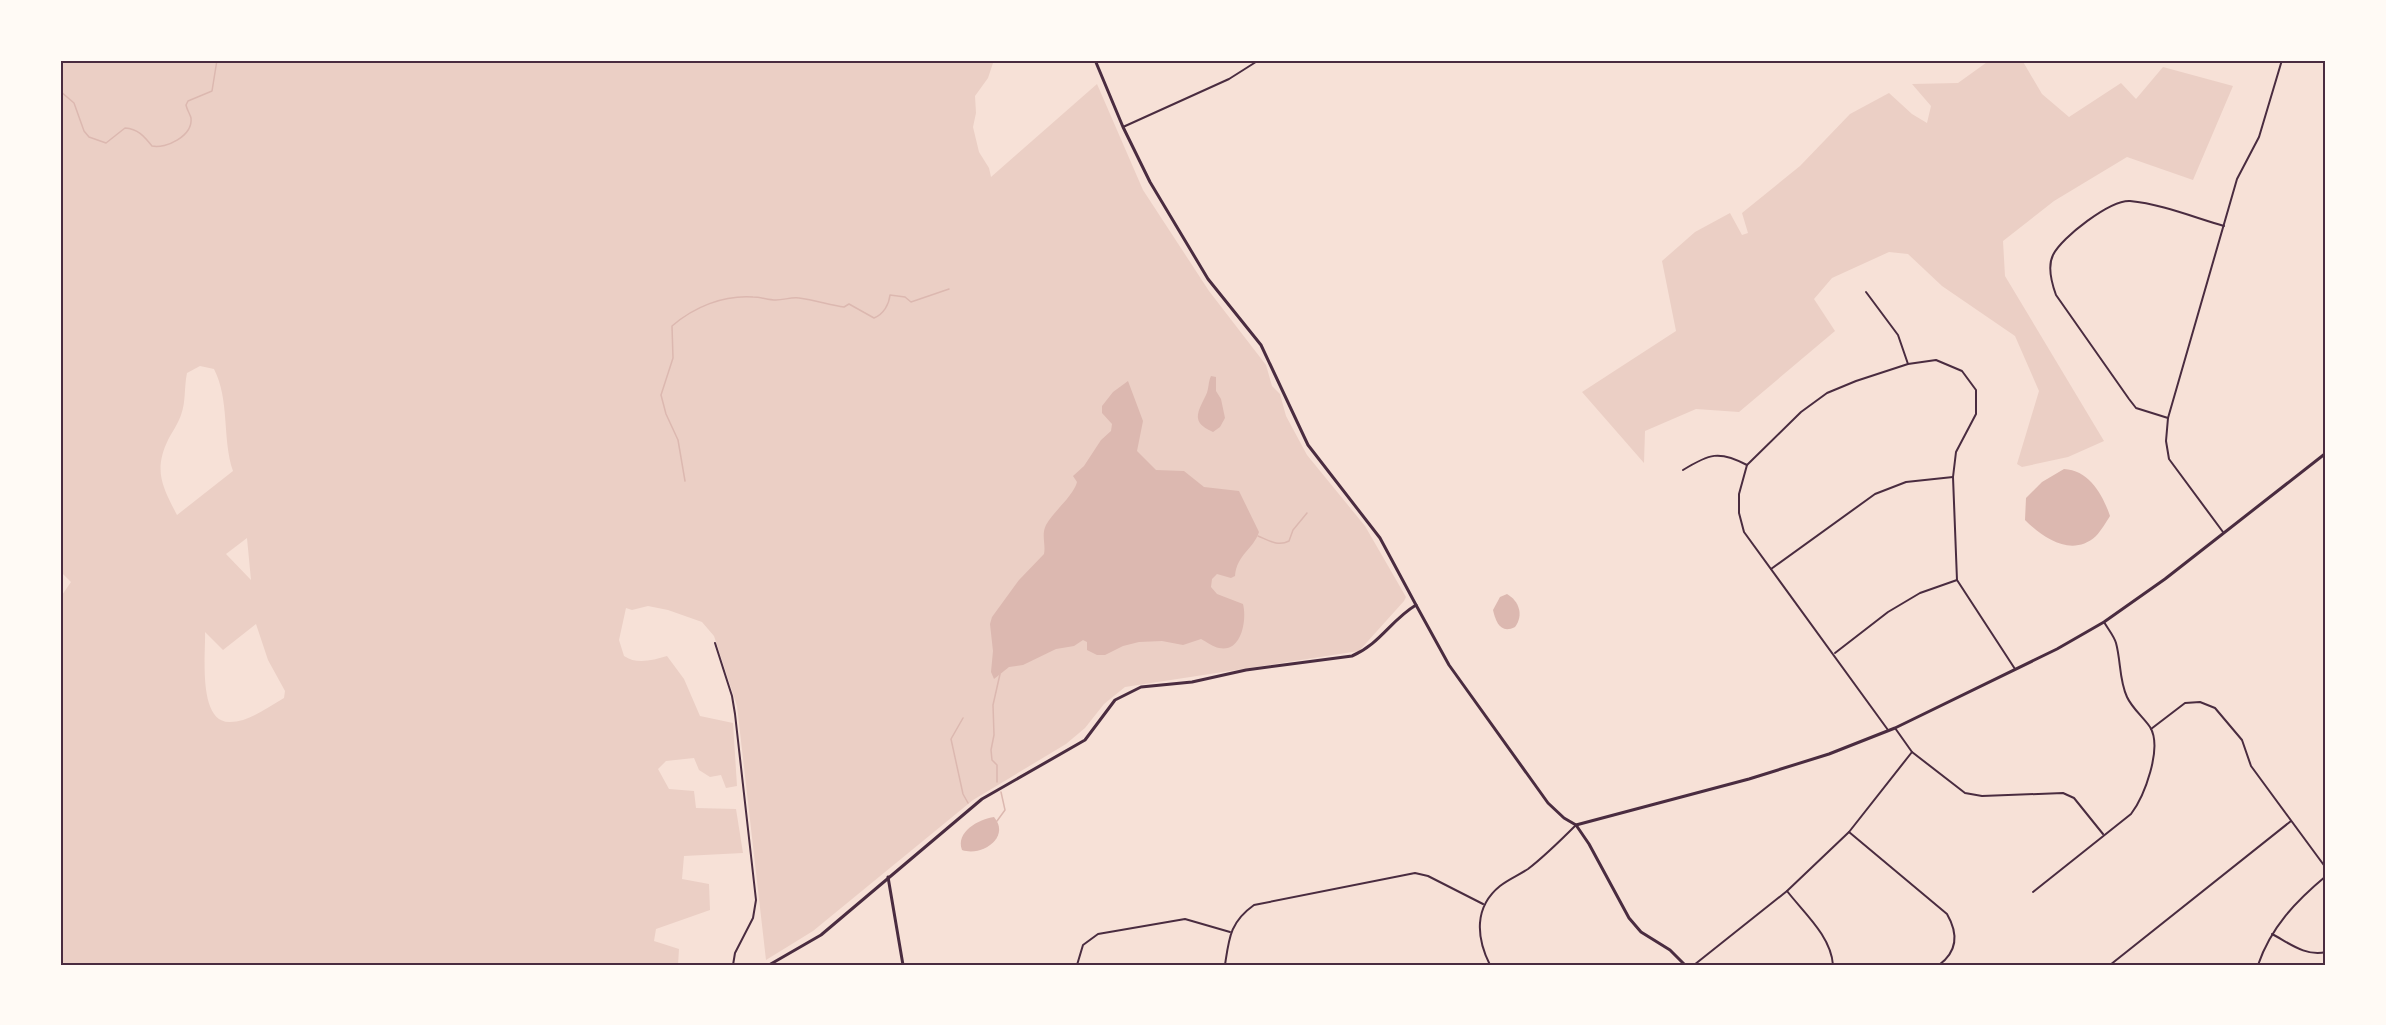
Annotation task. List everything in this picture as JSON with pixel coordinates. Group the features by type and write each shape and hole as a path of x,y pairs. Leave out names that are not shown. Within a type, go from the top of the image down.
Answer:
{"main road":[{"path":"1095,60 1123,127 1150,182 1208,279 1261,345 1308,445 1380,538 1449,665 1548,802 1564,818 1576,825 1635,925 1641,932 1670,950 1685,965"},
{"path":"1576,825 1749,779 1829,754 1895,728 2057,649 2104,622 2165,579 2326,453"},
{"path":"769,965 820,934 982,799 1085,740 1114,700 1141,687 1192,682 1252,669 1352,656 1367,650 1404,612 1416,605"},
{"path":"888,877 903,965"}],"street":[{"path":"1123,127 1214,86 1259,60"},
{"path":"2223,532 2169,459 2166,441 2168,418 2237,179 2259,137 2282,60"},
{"path":"2168,418 2136,408 2122,390 2056,296 2050,277 2052,256 2074,230 2099,213 2127,201 2223,226"},
{"path":"1866,292 1898,335 1908,364"},
{"path":"1888,730 1744,532 1739,513 1739,494 1747,465 1801,412 1827,393 1908,364 1936,360 1962,371 1976,390 1976,414 1956,452 1953,477 1958,580 2014,669"},
{"path":"1683,470 1705,456 1731,456 1747,465"},
{"path":"1772,570 1875,494 1906,482 1953,477"},
{"path":"1834,654 1888,612 1920,593 1958,580"},
{"path":"2033,892 2131,814 2139,803 2155,752 2155,740 2151,729 2127,698 2119,672 2116,642 2104,622"},
{"path":"715,643 732,696 735,714 756,900 753,918 735,953 733,965"},
{"path":"2151,729 2185,703 2200,702 2215,708 2242,740 2251,766 2326,867"},
{"path":"1895,728 1912,752 1965,793 1982,796 2063,793 2074,798 2103,834"},
{"path":"1694,965 1787,891 1849,832 1912,752"},
{"path":"2110,965 2291,821"},
{"path":"1490,965 1479,937 1479,920 1483,904 1499,886 1529,868 1576,825"},
{"path":"1849,832 1947,914 1955,927 1954,946 1945,961 1939,965"},
{"path":"1225,965 1230,932 1242,914 1254,905 1415,873 1428,876 1483,904"},
{"path":"2258,965 2283,916 2326,876"},
{"path":"1787,891 1826,941 1833,965"},
{"path":"1077,965 1083,945 1098,934 1185,919 1230,932"},
{"path":"2272,934 2305,952 2318,954 2326,952"}],"shaded area":[{"path":"60,60 994,60 988,78 975,96 976,113 973,127 979,152 989,168 991,177 1097,84 1143,190 1209,291 1266,365 1272,386 1280,394 1286,416 1307,455 1365,526 1406,597 1359,651 1125,687 1104,704 1085,728 1066,744 973,800 813,931 766,960 737,706 714,636 702,622 668,610 648,606 632,610 626,608 619,640 624,656 640,661 667,656 684,679 700,716 733,723 737,786 726,788 721,775 710,777 699,770 694,758 666,761 658,769 669,789 694,791 696,808 736,809 743,853 684,856 682,879 709,884 710,910 656,929 654,941 679,949 678,965 60,965 60,598 71,582 60,571","holes":["200,366 214,369 219,381 233,471 177,515 164,488 161,461 168,440 183,410 187,373","247,538 251,580 226,554","256,624 268,660 285,691 284,698 244,720 230,722 219,719 212,711 208,699 205,632 223,650"]},
{"path":"1990,60 2022,60 2042,94 2069,117 2121,83 2136,99 2163,67 2233,86 2193,180 2127,157 2054,201 2003,241 2005,276 2104,441 2068,457 2022,467 2017,464 2039,391 2015,336 1942,286 1908,254 1889,252 1832,278 1814,299 1835,331 1739,412 1696,409 1645,431 1644,463 1582,392 1676,331 1662,261 1695,232 1730,213 1742,235 1748,233 1742,213 1800,166 1850,114 1889,93 1912,114 1927,123 1931,106 1912,84 1958,83"},
{"path":"1211,376 1216,377 1216,391 1221,399 1225,418 1220,427 1213,432 1201,424 1198,416"},
{"path":"1128,381 1143,421 1137,451 1156,470 1184,471 1204,487 1239,491 1259,532 1239,562 1235,576 1231,578 1217,574 1212,579 1211,587 1217,594 1243,604 1244,618 1241,634 1233,645 1227,648 1217,647 1201,639 1183,645 1162,641 1139,642 1123,646 1105,655 1097,655 1087,650 1087,642 1083,640 1074,646 1056,649 1023,665 1009,667 994,679 991,672 993,651 990,624 992,617 1019,580 1044,554 1046,525 1075,487 1077,482 1073,476 1084,466 1101,440 1111,431 1112,424 1102,413 1102,406 1113,392"},
{"path":"2064,469 2081,474 2094,485 2110,516 2096,536 2077,545 2058,543 2049,539 2025,520 2026,498 2042,482"},
{"path":"1507,594 1515,600 1520,613 1515,627 1510,629 1500,626 1493,610 1500,597"},
{"path":"994,817 999,832 992,844 978,851 962,850 961,843 965,832 982,820"}],"waterway":[{"path":"60,91 74,103 84,131 89,137 106,143 125,128 134,130 152,146 164,145 178,140 188,130 191,118 186,105 188,101 212,91 217,60"},
{"path":"685,481 678,440 666,414 661,395 673,358 672,326 681,319 699,308 720,300 742,297 776,300 799,298 844,307 849,304 874,318 881,314 890,295 905,297 911,302 949,289"},
{"path":"1258,536 1269,541 1285,543 1289,541 1293,530 1307,513"},
{"path":"997,782 997,765 992,760 991,750 994,735 993,705 1000,674"},
{"path":"963,718 951,739 963,794 968,803"},
{"path":"997,821 1005,810 1001,792"}]}
